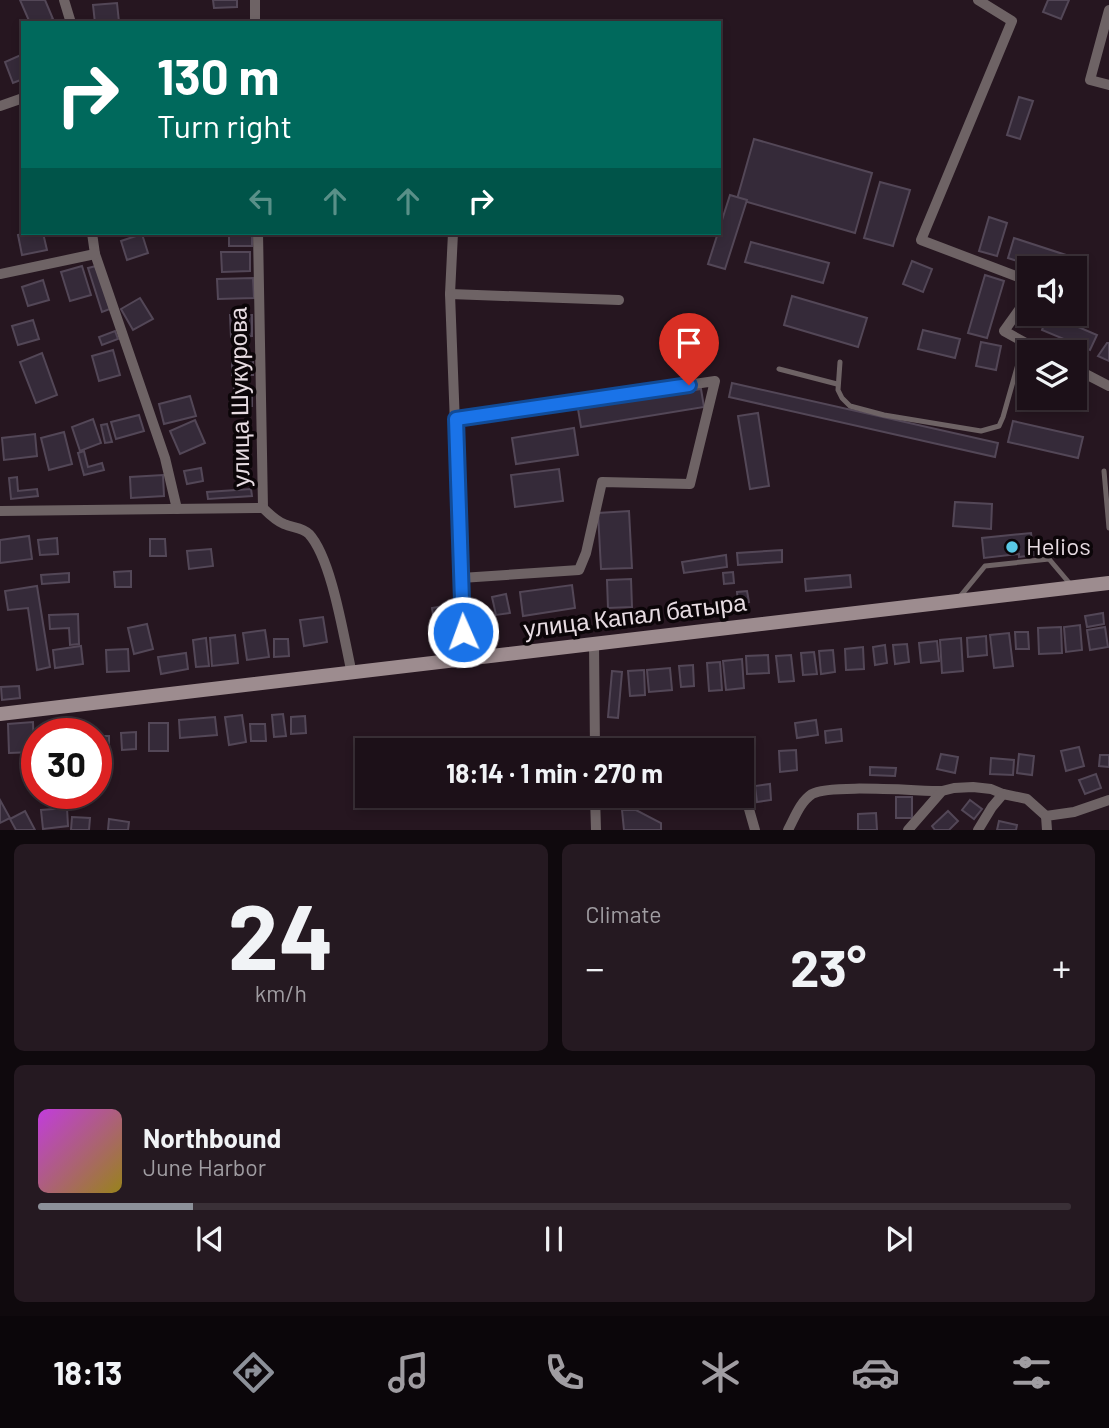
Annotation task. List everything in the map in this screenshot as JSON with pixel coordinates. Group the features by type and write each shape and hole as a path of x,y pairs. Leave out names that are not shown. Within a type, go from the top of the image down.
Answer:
{"main road":[{"name":"улица Капал батыра","path":"0,714 1109,583"}],"street":[{"path":"64,0 70,21"},
{"path":"255,0 255,21"},
{"path":"978,0 1012,21 922,240 1017,276"},
{"path":"1109,10 1090,80 1109,85"},
{"path":"0,106 21,99"},
{"path":"92,235 95,254 165,458 177,509"},
{"name":"улица Шукурова","path":"0,511 263,508 258,235"},
{"path":"453,235 450,294 464,659"},
{"path":"0,274 95,254"},
{"path":"450,294 619,300"},
{"path":"1017,313 1004,331 1019,340"},
{"path":"1087,375 1109,386"},
{"path":"456,419 715,381 690,484 601,482 586,553 579,570 461,578"},
{"path":"263,508 277,521 302,529 315,542 330,576 352,674"},
{"path":"594,643 595,738"},
{"path":"788,830 801,803 821,791 942,791 973,787 991,789 1027,800 1046,816 1047,830"},
{"path":"908,830 942,791"},
{"path":"978,830 1003,794"},
{"path":"1046,816 1074,812 1109,800"},
{"path":"595,808 596,830"},
{"path":"749,808 755,830"}],"lane":[{"path":"840,362 837,384 842,398 850,406 896,417 981,431 999,426 1017,368"},
{"path":"779,369 837,384"},
{"path":"1104,471 1109,528"},
{"path":"956,601 985,566 1049,559 1073,587"}],"building":[{"path":"20,0 45,0 53,19 29,21"},
{"path":"213,0 237,0 237,7 214,8"},
{"path":"1048,0 1069,0 1061,19 1043,12"},
{"path":"117,3 119,21 95,21 93,5"},
{"path":"21,55 21,80 13,83 5,62"},
{"path":"1019,97 1033,101 1020,139 1007,135"},
{"path":"754,139 872,173 855,233 737,199"},
{"path":"880,182 910,190 893,246 864,238"},
{"path":"730,195 747,200 725,269 708,264 717,235 721,235 721,223"},
{"path":"989,217 1007,223 997,256 979,251"},
{"path":"18,235 43,235 47,250 22,255"},
{"path":"142,235 148,253 127,260 121,241"},
{"path":"229,235 252,235 252,246 229,246"},
{"path":"1014,238 1066,255 1017,256 1017,261 1008,258"},
{"path":"751,242 829,263 823,283 745,262"},
{"path":"221,252 250,252 250,271 222,272"},
{"path":"912,261 932,269 923,292 903,284"},
{"path":"82,266 91,295 70,301 61,272"},
{"path":"96,266 110,309 102,312 88,268"},
{"path":"985,275 1004,281 987,338 968,333"},
{"path":"253,278 254,298 218,299 217,279"},
{"path":"43,280 49,300 28,306 22,287"},
{"path":"792,296 867,318 858,347 784,325"},
{"path":"140,298 153,319 133,330 121,309"},
{"path":"230,315 252,315 252,336 231,337"},
{"path":"33,320 39,339 18,345 12,326"},
{"path":"1044,326 1076,326 1097,335 1090,350 1087,349 1087,340 1066,340 1042,330"},
{"path":"923,330 960,339 955,358 918,349"},
{"path":"115,331 118,339 102,345 99,337"},
{"path":"981,342 1001,346 996,370 976,366"},
{"path":"1109,343 1109,361 1098,356"},
{"path":"113,350 120,375 99,381 92,356"},
{"path":"42,353 57,395 36,403 20,362"},
{"path":"232,357 253,357 253,375 232,375"},
{"path":"732,383 998,443 995,457 729,397"},
{"path":"234,388 252,388 252,406 233,406"},
{"path":"701,389 704,407 581,427 578,409"},
{"path":"190,396 196,416 164,424 159,404"},
{"path":"758,413 769,486 750,489 738,416"},
{"path":"139,415 144,431 116,439 111,422"},
{"path":"93,419 101,443 80,451 72,427"},
{"path":"195,420 205,443 180,454 170,431"},
{"path":"1013,421 1083,437 1078,458 1008,442"},
{"path":"107,424 112,442 105,443 101,425"},
{"path":"574,428 578,455 516,464 512,438"},
{"path":"64,432 72,464 49,470 41,438"},
{"path":"35,434 37,456 4,460 2,438"},
{"path":"84,451 88,467 102,463 104,470 84,475 78,453"},
{"path":"201,468 203,481 187,484 184,471"},
{"path":"559,469 563,501 515,507 511,475"},
{"path":"163,475 164,496 131,498 130,477"},
{"path":"17,477 18,491 37,489 38,496 11,499 9,478"},
{"path":"251,489 252,496 208,499 207,492"},
{"path":"955,502 992,504 991,529 953,526"},
{"path":"629,511 632,568 601,569 598,513"},
{"path":"1031,533 1034,555 984,558 982,538"},
{"path":"29,536 32,559 0,563 0,540"},
{"path":"57,538 58,554 40,555 38,540"},
{"path":"150,539 165,539 166,556 150,556"},
{"path":"211,549 213,566 189,569 187,551"},
{"path":"782,550 782,562 738,565 737,553"},
{"path":"726,555 727,567 684,573 682,562"},
{"path":"131,571 131,587 115,587 114,572"},
{"path":"733,572 734,583 724,584 723,573"},
{"path":"69,573 69,582 42,584 41,575"},
{"path":"850,575 851,587 806,591 805,579"},
{"path":"631,579 632,607 608,608 607,580"},
{"path":"572,585 575,608 523,616 520,592"},
{"path":"37,586 50,667 37,670 28,608 8,610 5,591"},
{"path":"747,591 749,602 738,603 737,592"},
{"path":"506,594 510,613 496,615 492,597"},
{"path":"455,604 457,618 434,621 432,608"},
{"path":"1103,613 1104,624 1087,627 1085,616"},
{"path":"78,614 79,644 70,645 69,628 50,629 49,615"},
{"path":"323,617 327,642 304,646 300,620"},
{"path":"147,624 153,649 134,654 128,628"},
{"path":"1080,625 1082,650 1066,652 1064,627"},
{"path":"1061,627 1062,653 1039,654 1038,628"},
{"path":"1105,627 1108,647 1090,650 1087,630"},
{"path":"265,630 269,657 247,660 243,633"},
{"path":"1015,632 1028,632 1029,649 1016,649"},
{"path":"1009,633 1013,666 994,668 990,635"},
{"path":"235,635 238,663 212,666 210,638"},
{"path":"986,636 987,655 968,657 967,638"},
{"path":"206,638 209,666 196,667 193,640"},
{"path":"961,638 963,671 942,673 940,640"},
{"path":"274,639 288,639 289,656 274,657"},
{"path":"937,641 939,661 921,663 919,643"},
{"path":"907,644 909,662 895,664 893,645"},
{"path":"885,645 887,663 875,665 873,647"},
{"path":"81,646 83,664 55,668 53,650"},
{"path":"863,647 864,669 846,670 845,649"},
{"path":"128,649 129,671 107,672 106,650"},
{"path":"833,650 835,672 821,674 819,651"},
{"path":"814,652 817,674 803,675 801,653"},
{"path":"186,653 188,669 161,674 158,657"},
{"path":"768,655 769,673 747,674 746,656"},
{"path":"791,655 794,681 779,682 776,656"},
{"path":"742,659 744,688 726,690 723,661"},
{"path":"720,662 722,690 709,691 707,663"},
{"path":"693,665 694,686 681,687 679,666"},
{"path":"670,668 672,690 649,692 647,670"},
{"path":"644,670 645,695 630,696 628,671"},
{"path":"612,671 622,672 618,718 608,717"},
{"path":"19,686 20,698 2,700 1,687"},
{"path":"283,714 286,736 274,737 272,715"},
{"path":"242,715 246,742 229,745 225,717"},
{"path":"305,716 306,733 291,734 291,717"},
{"path":"215,717 217,735 180,738 179,720"},
{"path":"816,720 818,735 797,738 795,723"},
{"path":"21,723 21,753 9,753 8,724"},
{"path":"149,723 168,723 168,751 149,751"},
{"path":"250,724 265,724 266,741 251,741"},
{"path":"841,729 842,741 826,743 825,731"},
{"path":"136,732 136,749 122,750 121,733"},
{"path":"1079,747 1084,766 1066,771 1061,751"},
{"path":"796,750 797,770 780,772 779,751"},
{"path":"941,754 958,757 955,773 937,769"},
{"path":"1019,754 1034,756 1032,775 1017,773"},
{"path":"1100,755 1109,755 1109,767 1099,766"},
{"path":"991,758 1014,760 1013,775 990,774"},
{"path":"870,767 896,768 895,776 870,775"},
{"path":"1096,774 1101,788 1085,794 1079,780"},
{"path":"770,784 771,800 757,802 755,786"},
{"path":"896,797 912,797 912,818 896,818"},
{"path":"0,800 10,818 0,823"},
{"path":"970,800 982,809 974,819 962,810"},
{"path":"67,809 68,826 43,829 41,810"},
{"path":"622,810 636,810 661,823 661,830 624,830"},
{"path":"25,811 35,830 16,830 10,819"},
{"path":"948,811 958,821 949,830 935,830 932,826"},
{"path":"876,813 877,830 858,830 858,814"},
{"path":"72,817 90,818 89,830 71,830"},
{"path":"109,819 129,822 128,830 108,830"},
{"path":"999,821 1017,825 1016,830 997,830"}],"place":[{"name":"Helios","path":"1012,547"}],"route":[{"path":"463,632 456,419 689,385"}]}
